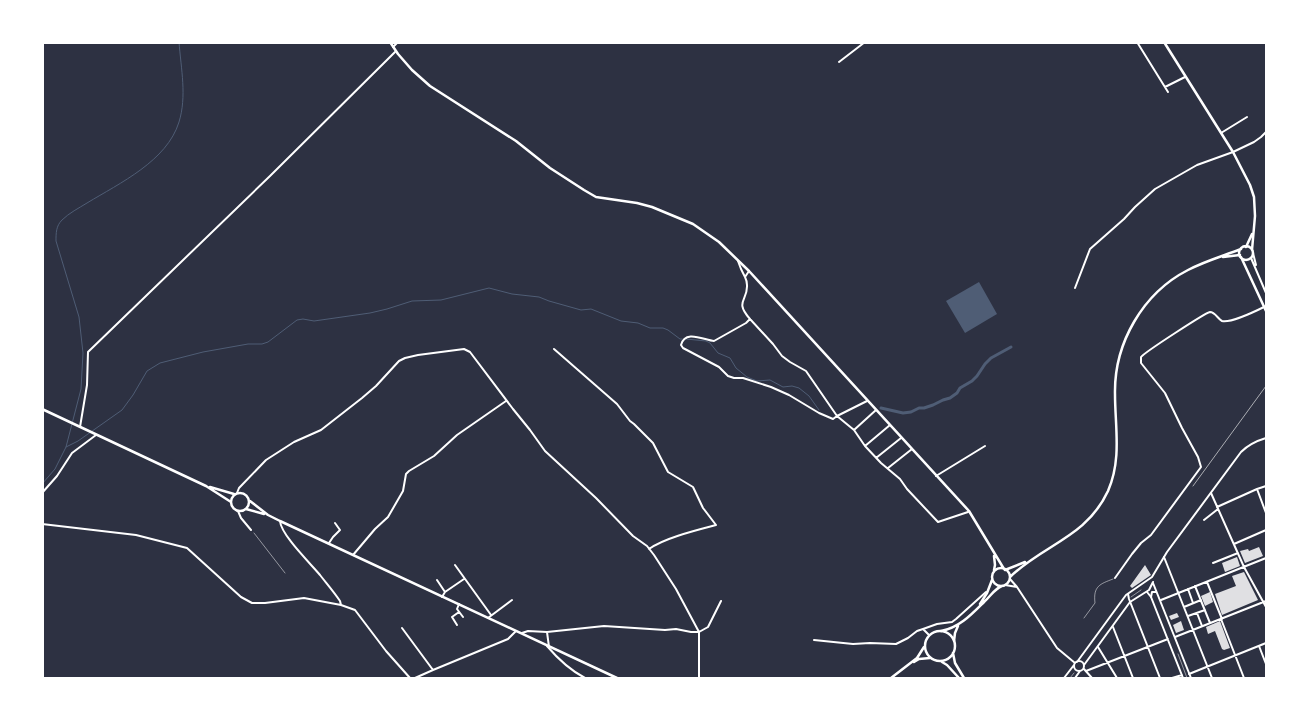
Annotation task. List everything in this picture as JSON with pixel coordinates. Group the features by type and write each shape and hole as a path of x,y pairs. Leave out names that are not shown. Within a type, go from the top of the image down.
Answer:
{"main road":[{"path":"390,42 412,70 430,86 516,141 550,168 584,190 596,197 652,207 693,224 719,242 749,271 969,511 1010,578"},
{"path":"1164,42 1233,152 1250,184 1254,197 1255,216 1253,252 1247,270"},
{"path":"908,666 925,646 929,635 959,624 986,601 994,590 1004,586 1010,578 1031,560 1081,527 1100,505 1108,491 1115,470 1118,444 1115,393 1116,375 1122,348 1133,324 1153,296 1174,278 1200,264 1246,247 1254,230"},
{"path":"1246,247 1250,248 1253,252"},
{"path":"1241,250 1240,256 1266,311"},
{"path":"1219,257 1240,256 1244,260 1250,259"},
{"path":"42,409 206,486 231,502 233,508 238,511 246,510 268,515"},
{"path":"206,486 236,494 242,493 268,515 280,521 617,678"},
{"path":"231,502 236,494"},
{"path":"246,510 250,501"},
{"path":"978,607 988,591 992,579 995,565 993,552"},
{"path":"993,574 998,569 1004,569 1031,560"},
{"path":"992,579 994,584 1004,586"},
{"path":"959,624 955,633 953,653 954,663 964,678"},
{"path":"941,631 949,634 954,641"},
{"path":"925,646 931,658"},
{"path":"941,661 950,657 953,653"},
{"path":"891,678 919,659 931,658 948,665 959,678"}],"street":[{"path":"393,47 398,42"},
{"path":"839,62 864,42"},
{"path":"1137,42 1168,92"},
{"path":"80,427 87,385 88,352 284,163 396,51"},
{"path":"1165,87 1185,76"},
{"path":"1221,133 1247,117"},
{"path":"1075,288 1090,249 1155,189 1197,165 1233,152 1259,139 1266,132"},
{"path":"1253,252 1257,270 1266,293"},
{"path":"737,259 748,285 742,303 744,312 784,358 806,371 837,416 854,430 865,446 900,479 938,522 969,511"},
{"path":"1250,259 1257,270"},
{"path":"745,276 749,271"},
{"path":"1115,578 1141,543 1151,535 1201,467 1198,457 1165,393 1141,363 1141,357 1207,314 1212,313 1221,320 1227,321 1239,318 1266,306"},
{"path":"750,319 716,340 687,337 682,340 681,345 683,348 719,367 728,376 743,378 789,394 833,419 867,400"},
{"path":"236,494 239,488 266,460 294,442 321,430 376,386 395,364 405,358 418,355 464,349 470,352 545,450 633,536 649,549 676,588 699,632 699,678"},
{"path":"554,349 618,404 630,421 652,443 668,472 693,487 703,508 716,525 654,545 649,549"},
{"path":"352,555 375,528 388,517 403,491 406,474 409,471 434,456 457,435 506,401"},
{"path":"854,430 876,410"},
{"path":"865,446 890,425"},
{"path":"42,493 57,476 72,453 96,435"},
{"path":"876,458 901,438"},
{"path":"1064,678 1128,594 1152,577 1164,557 1241,452 1255,442 1266,438"},
{"path":"936,476 985,446"},
{"path":"888,469 912,450"},
{"path":"1204,520 1217,508 1266,486"},
{"path":"239,488 242,493"},
{"path":"1257,489 1264,503 1266,513"},
{"path":"1210,493 1244,567 1265,601 1266,607"},
{"path":"238,511 241,518 252,530"},
{"path":"280,521 285,533 322,577 341,605"},
{"path":"329,543 340,530 335,523"},
{"path":"42,524 136,535 187,548 241,598 252,603 304,598 341,605 354,610 410,678"},
{"path":"1234,544 1266,530"},
{"path":"1213,563 1238,553"},
{"path":"1164,557 1212,678"},
{"path":"1161,600 1266,558"},
{"path":"455,565 491,615"},
{"path":"1152,577 1191,678"},
{"path":"442,596 464,578"},
{"path":"1010,578 1057,648 1075,663 1081,662 1082,668 1092,678"},
{"path":"436,580 445,592"},
{"path":"1147,582 1152,586"},
{"path":"1074,678 1130,602 1147,592 1153,582"},
{"path":"1207,582 1244,678"},
{"path":"1004,586 1017,587"},
{"path":"1195,586 1210,623"},
{"path":"1188,589 1193,603"},
{"path":"814,640 853,644 896,644 923,629 956,620 988,591"},
{"path":"1147,592 1152,597 1183,678"},
{"path":"1152,597 1153,592 1158,593"},
{"path":"1128,594 1160,678"},
{"path":"488,618 512,600"},
{"path":"1184,607 1201,600"},
{"path":"521,634 528,631 547,632 614,626 699,632 708,627 721,601"},
{"path":"1175,637 1265,601"},
{"path":"459,604 457,609 463,617"},
{"path":"1188,616 1205,610"},
{"path":"457,625 452,617 459,612"},
{"path":"1197,613 1202,626"},
{"path":"1113,626 1134,678"},
{"path":"402,628 432,670"},
{"path":"923,629 929,635"},
{"path":"415,678 508,639 516,631"},
{"path":"547,632 548,646 557,658 573,672 585,678"},
{"path":"1086,671 1168,639"},
{"path":"1189,674 1266,643"},
{"path":"1259,646 1266,664"},
{"path":"1098,647 1117,678"},
{"path":"1075,663 1075,669 1082,668"},
{"path":"1172,678 1182,675"}],"lane":[{"path":"1084,618 1095,603 1094,597 1097,588 1101,584 1115,578"}],"path":[{"path":"252,530 285,573"},
{"path":"1130,598 1141,590"},
{"path":"1180,669 1186,666"},
{"path":"1070,678 1074,673"}],"water":[{"path":"979,282 997,314 965,333 946,301"}],"building":[{"path":"1259,547 1263,556 1245,563 1240,551 1248,549 1249,551"},
{"path":"1237,557 1240,566 1225,572 1222,563"},
{"path":"1145,565 1151,575 1132,588 1130,586"},
{"path":"1244,572 1258,600 1222,615 1215,594 1236,586 1232,576"},
{"path":"1210,592 1213,602 1205,606 1201,596"},
{"path":"1177,613 1179,617 1171,620 1169,616"},
{"path":"1181,621 1184,630 1176,633 1173,625"},
{"path":"1220,621 1230,648 1224,650 1215,631 1208,634 1206,627"}],"waterway":[{"path":"42,484 55,469 66,447 81,389 83,353 79,317 56,241 57,227 71,213 141,170 164,148 173,136 179,122 183,102 179,42"},
{"path":"66,447 78,441 122,410 147,371 160,363 203,352 248,344 262,344 268,342 297,320 314,321 370,313 412,301 441,300 489,288 512,294 539,297 581,310 591,309 621,321 638,323 650,328 663,328 682,339"},
{"path":"686,339 710,343 718,353 730,358 736,368 747,377 757,381 770,380 783,387 792,386 799,388 809,396 819,410"},
{"path":"881,408 903,413 911,412 950,398 960,388 972,381 991,358 1011,347"}],"railway":[{"path":"1193,486 1266,386"}]}
